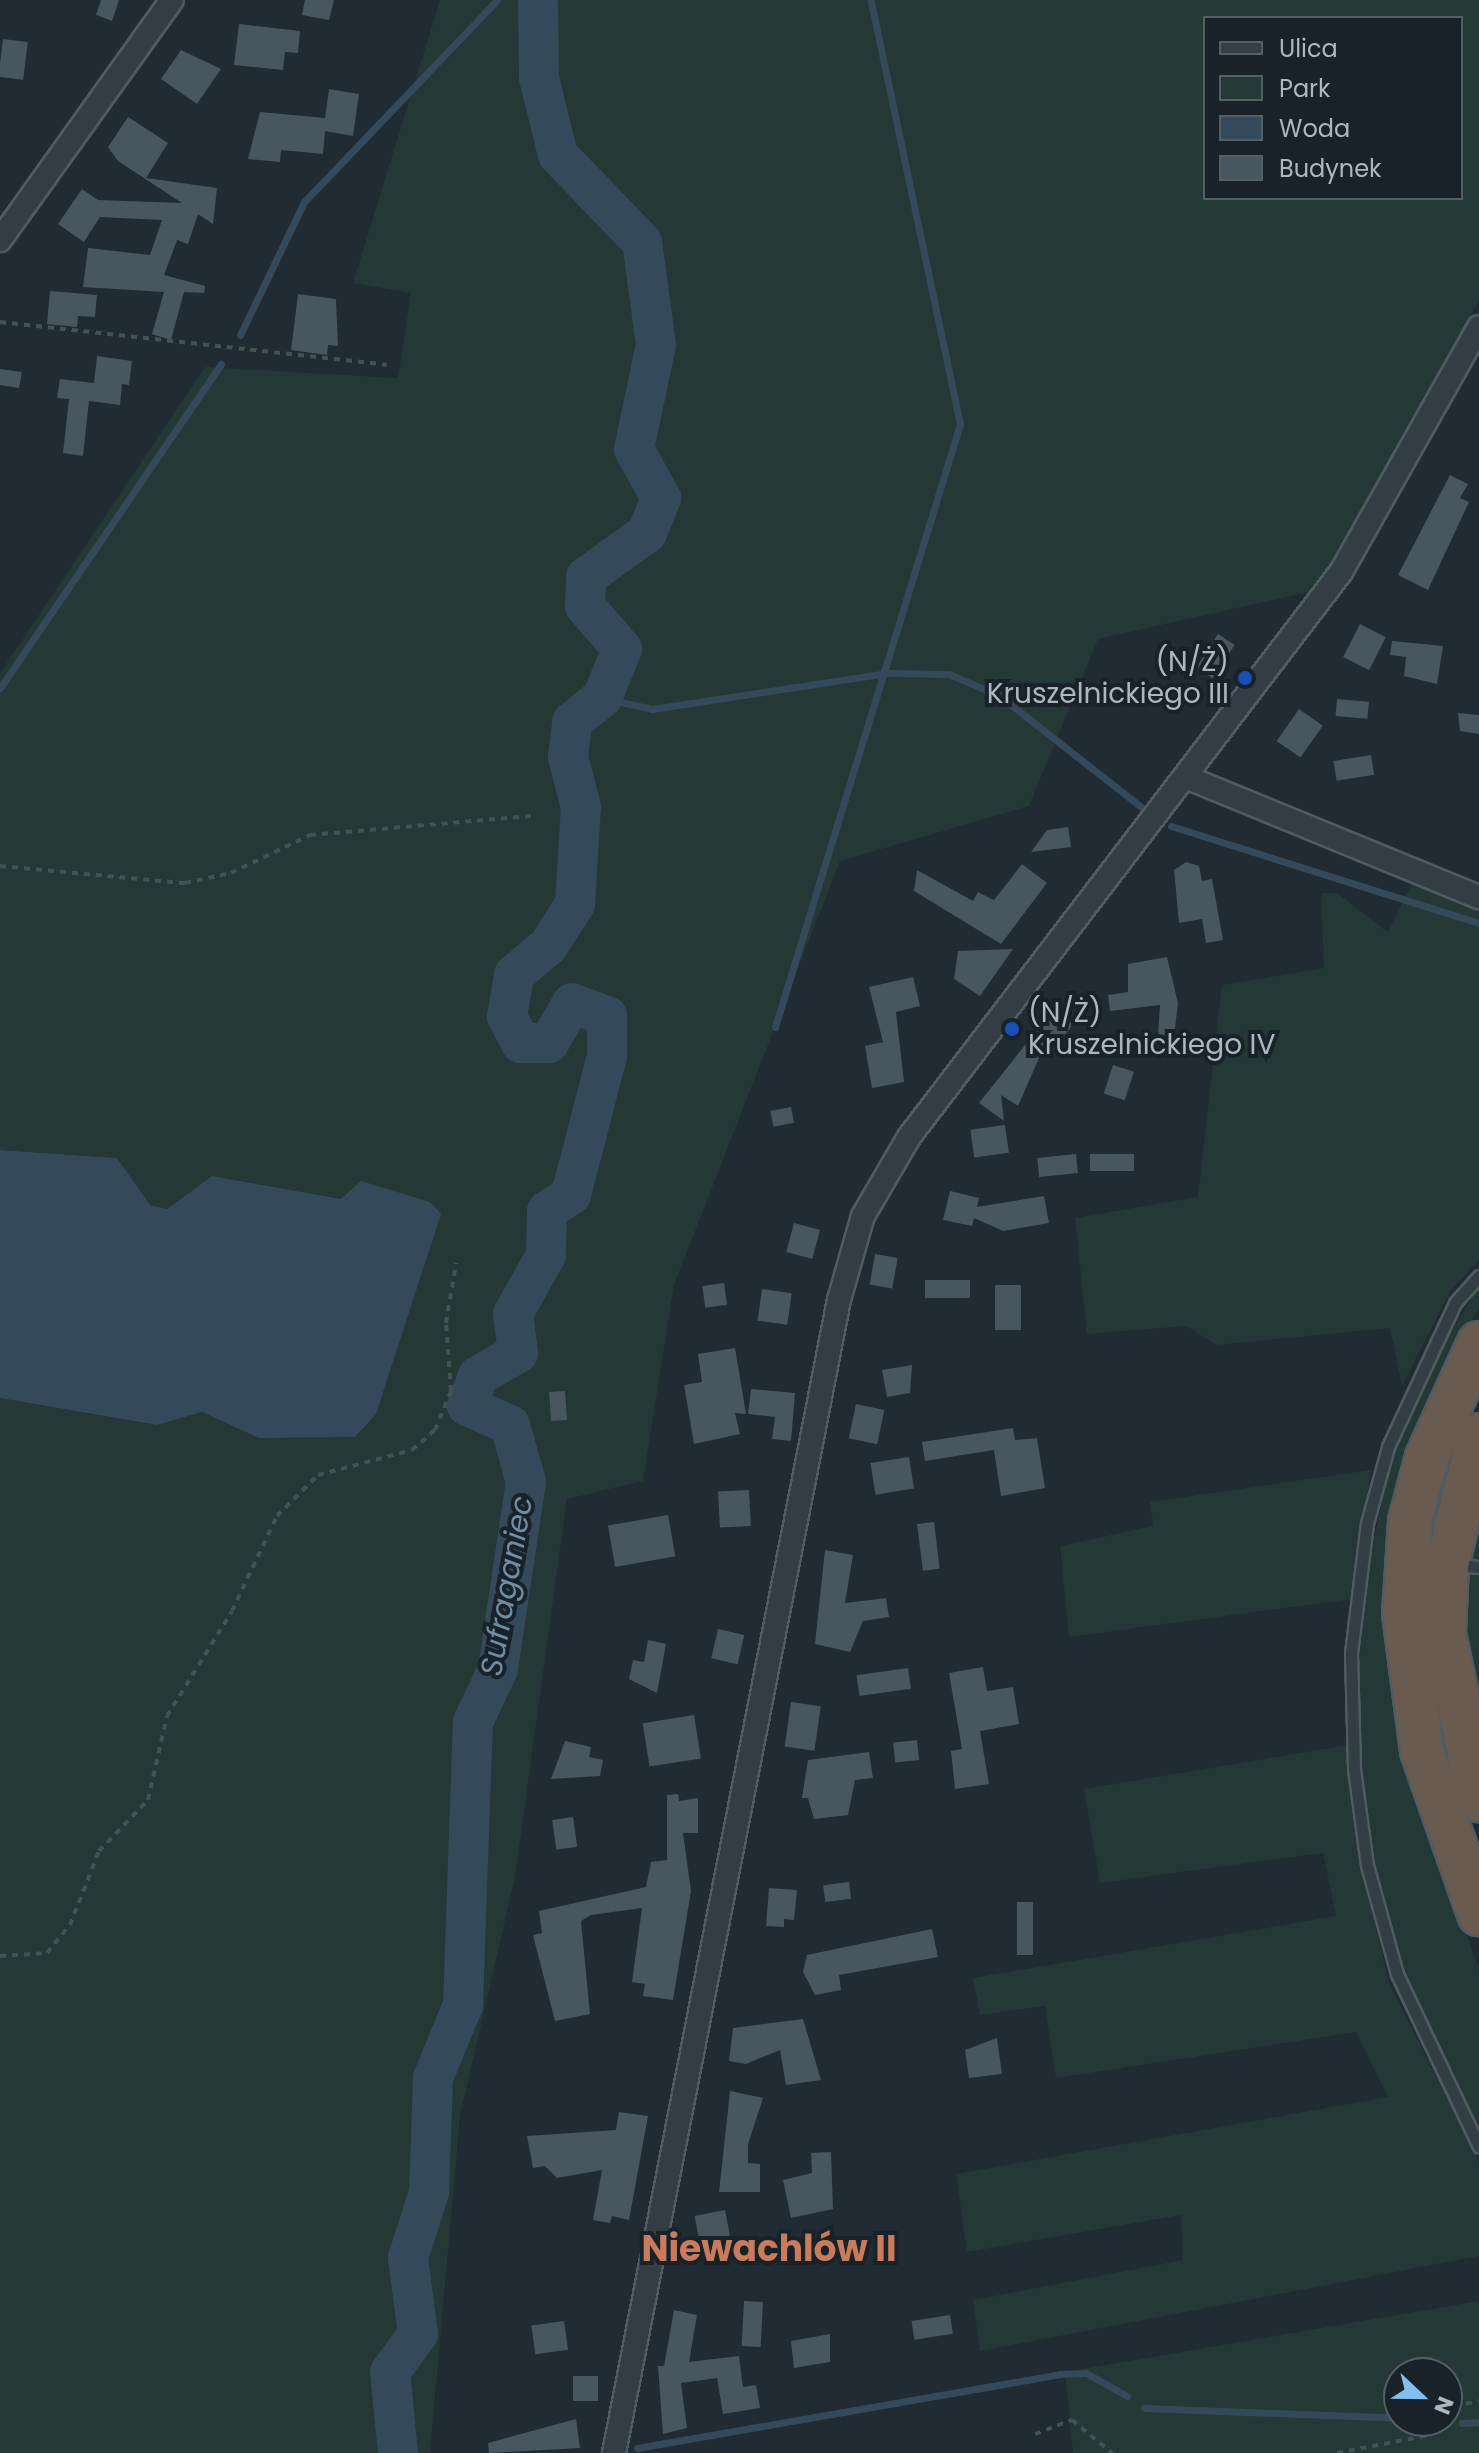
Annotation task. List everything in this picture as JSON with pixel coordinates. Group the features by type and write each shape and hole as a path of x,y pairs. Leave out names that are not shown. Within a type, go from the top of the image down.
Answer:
{"highway":[{"path":"1479,1343 1427,1457 1410,1521 1404,1614 1422,1751 1479,1914"},
{"path":"1479,1435 1452,1691 1479,1800"}],"street":[{"path":"0,240 172,0"},
{"path":"614,2453 854,1241 909,1137 1186,777 1362,540 1479,327"},
{"path":"1186,777 1479,897"}],"lane":[{"path":"1479,1276 1448,1316 1388,1447 1367,1523 1351,1653 1354,1769 1367,1865 1397,1974 1479,2147"}],"path":[{"path":"0,322 387,365"},
{"path":"0,866 185,883 231,873 310,835 533,816"},
{"path":"0,1956 32,1957 59,1942 99,1851 148,1800 167,1716 232,1611 277,1516 318,1475 412,1450 435,1430 451,1391 446,1323 456,1263"},
{"path":"1035,2434 1072,2420 1112,2453"},
{"path":"1337,2453 1420,2437"}],"green space":[{"path":"440,0 1479,0 1479,300 1364,518 1313,591 1098,639 1029,806 840,861 674,1285 643,1481 567,1499 515,1877 460,2116 430,2453 0,2453 0,1398 156,1425 202,1412 259,1438 376,1414 440,1214 430,1202 341,1199 212,1176 167,1209 150,1206 117,1158 0,1150 0,673 205,367 398,378 411,293 353,283"},
{"path":"1414,879 1479,905 1479,1260 1451,1290 1402,1386 1390,1328 1217,1345 1186,1326 1087,1334 1075,1218 1198,1197 1222,985 1324,968 1321,893 1337,893 1388,932"},
{"path":"1479,1287 1479,1308 1433,1389 1403,1464 1389,1530 1384,1621 1406,1766 1479,1969 1479,2131 1403,1978 1375,1865 1360,1753 1359,1662 1368,1569 1391,1457 1433,1361"},
{"path":"1479,1463 1479,1762 1464,1705 1466,1512"},
{"path":"1371,1470 1352,1599 1069,1637 1060,1546 1153,1526 1150,1502"},
{"path":"1348,1745 1362,1869 1389,1983 1479,2161 1479,2256 980,2351 973,2300 1183,2260 1181,2215 967,2252 956,2174 1388,2097 1356,2032 1056,2078 1045,2006 980,2015 973,1978 1336,1916 1323,1853 1100,1883 1084,1789"},
{"path":"1479,2301 1479,2453 1073,2453 1065,2372"}],"water":[{"path":"0,1150 117,1158 150,1205 167,1209 212,1176 341,1199 361,1181 430,1202 441,1214 376,1414 355,1437 259,1438 202,1412 157,1425 0,1398"}],"building":[{"path":"101,0 119,0 112,21 96,15"},
{"path":"305,0 334,0 329,20 302,15"},
{"path":"239,24 300,31 298,53 285,52 283,70 234,65"},
{"path":"3,39 28,42 23,80 0,77"},
{"path":"181,50 221,69 197,104 161,79"},
{"path":"329,89 359,94 353,136 325,131 323,154 281,150 280,162 248,159 260,112 325,118"},
{"path":"128,117 168,143 146,178 217,188 213,224 198,214 188,244 177,240 164,275 205,286 204,293 184,292 171,340 152,334 164,292 83,287 88,248 150,255 162,220 100,217 84,242 58,224 82,189 98,200 182,203 118,161 108,147"},
{"path":"50,291 97,295 95,317 78,316 77,327 47,324"},
{"path":"298,294 336,299 338,346 328,345 327,355 291,350"},
{"path":"97,356 132,361 129,385 122,384 120,405 89,401 83,456 63,453 69,399 57,398 60,379 94,383"},
{"path":"0,369 22,372 19,388 0,385"},
{"path":"1450,475 1468,484 1460,498 1469,502 1428,590 1398,575"},
{"path":"1360,624 1386,637 1369,670 1343,657"},
{"path":"1218,634 1235,645 1213,678 1196,668"},
{"path":"1392,641 1443,646 1437,684 1404,676 1406,657 1390,655"},
{"path":"1337,699 1369,702 1367,719 1336,716"},
{"path":"1299,709 1323,726 1300,758 1277,741"},
{"path":"1458,713 1479,715 1479,734 1460,731"},
{"path":"1371,755 1374,775 1337,781 1333,761"},
{"path":"1068,827 1071,847 1031,852 1047,830"},
{"path":"1186,862 1199,866 1202,881 1212,879 1223,940 1206,943 1202,919 1179,923 1174,870"},
{"path":"1022,864 1047,883 1001,944 914,891 917,870 973,901 978,892 994,900"},
{"path":"1013,949 980,996 954,979 958,951"},
{"path":"1167,957 1178,1003 1174,1037 1158,1035 1160,1005 1110,1011 1108,995 1128,992 1128,964"},
{"path":"913,977 920,1006 896,1012 904,1082 872,1088 865,1046 883,1042 869,987"},
{"path":"1053,1010 1073,1024 1054,1051 1043,1049 1018,1106 1001,1095 1004,1121 979,1103"},
{"path":"1113,1065 1134,1072 1125,1100 1104,1094"},
{"path":"791,1107 794,1123 773,1127 770,1111"},
{"path":"1005,1125 1009,1153 974,1158 970,1130"},
{"path":"1076,1154 1078,1173 1039,1177 1037,1158"},
{"path":"1090,1154 1134,1154 1134,1171 1090,1171"},
{"path":"950,1191 979,1198 977,1207 1044,1196 1049,1223 1003,1231 974,1218 972,1226 943,1220"},
{"path":"794,1223 820,1230 812,1259 786,1252"},
{"path":"875,1254 898,1258 892,1289 870,1285"},
{"path":"925,1280 970,1280 970,1298 925,1298"},
{"path":"724,1283 727,1305 705,1308 702,1286"},
{"path":"995,1285 1021,1285 1021,1330 995,1330"},
{"path":"762,1289 792,1293 787,1325 758,1321"},
{"path":"735,1348 746,1414 735,1413 740,1434 694,1444 684,1385 702,1382 698,1354"},
{"path":"912,1365 910,1393 887,1397 882,1370"},
{"path":"751,1389 795,1393 791,1441 772,1439 775,1417 748,1414"},
{"path":"565,1391 567,1420 551,1421 549,1392"},
{"path":"856,1404 884,1410 877,1444 849,1438"},
{"path":"1013,1428 1015,1440 1037,1438 1045,1488 1001,1496 994,1450 925,1461 922,1442"},
{"path":"909,1457 914,1489 875,1495 870,1463"},
{"path":"749,1490 751,1526 720,1528 718,1492"},
{"path":"668,1515 675,1556 615,1567 608,1526"},
{"path":"934,1522 940,1569 923,1571 917,1524"},
{"path":"825,1550 853,1555 845,1603 886,1598 889,1617 863,1621 850,1652 815,1644"},
{"path":"718,1629 744,1635 738,1664 711,1658"},
{"path":"648,1640 666,1644 657,1693 629,1679 633,1660 644,1662"},
{"path":"983,1667 987,1691 1013,1687 1019,1724 980,1731 989,1784 955,1789 951,1751 962,1749 949,1673"},
{"path":"908,1668 911,1689 859,1696 857,1675"},
{"path":"791,1702 821,1706 814,1751 785,1747"},
{"path":"694,1715 701,1758 650,1767 643,1723"},
{"path":"917,1740 919,1760 895,1762 893,1743"},
{"path":"565,1741 591,1747 589,1757 603,1760 600,1776 551,1779"},
{"path":"869,1752 873,1778 855,1780 848,1815 814,1819 808,1798 802,1798 808,1760"},
{"path":"678,1794 679,1801 698,1798 698,1833 683,1833 691,1891 673,2000 643,1996 645,1984 632,1982 642,1908 591,1915 581,1921 590,2014 555,2021 533,1935 542,1933 539,1911 646,1887 651,1862 667,1860 667,1795"},
{"path":"573,1817 577,1847 556,1850 552,1820"},
{"path":"849,1882 851,1899 825,1902 823,1885"},
{"path":"769,1888 797,1890 794,1920 784,1919 784,1927 766,1926"},
{"path":"1017,1902 1033,1902 1033,1955 1017,1955"},
{"path":"932,1929 938,1957 839,1975 841,1990 815,1995 803,1972 807,1955"},
{"path":"803,2019 821,2080 786,2085 780,2050 746,2064 729,2061 733,2028"},
{"path":"997,2038 1002,2074 969,2078 965,2050"},
{"path":"730,2091 763,2098 748,2144 748,2163 760,2164 760,2192 719,2192"},
{"path":"619,2112 648,2116 629,2220 612,2216 610,2223 593,2220 602,2170 557,2178 545,2166 533,2168 527,2136 616,2130"},
{"path":"831,2152 833,2209 791,2218 783,2180 812,2173 811,2153"},
{"path":"725,2210 730,2236 700,2241 695,2216"},
{"path":"744,2301 763,2302 761,2347 742,2346"},
{"path":"674,2310 697,2315 689,2362 739,2356 743,2387 756,2385 760,2408 723,2414 717,2378 681,2383 687,2428 663,2434 658,2366 664,2366"},
{"path":"950,2315 953,2334 914,2340 911,2321"},
{"path":"564,2321 568,2350 535,2354 531,2326"},
{"path":"830,2334 830,2362 794,2368 791,2341"},
{"path":"573,2376 598,2376 598,2401 573,2401"},
{"path":"576,2419 580,2448 489,2453 488,2443"}],"waterway":[{"path":"240,335 304,202 497,0"},
{"name":"Sufraganiec","path":"398,2453 390,2372 418,2334 408,2258 429,2192 433,2078 463,2005 473,1722 498,1669 526,1482 510,1425 467,1406 478,1376 518,1353 513,1314 546,1255 547,1211 571,1195 607,1056 607,1016 572,1003 549,1043 521,1043 507,1017 514,975 548,946 575,904 581,807 568,757 572,722 602,698 622,649 585,606 586,577 647,533 661,498 634,449 656,345 642,242 558,155 539,78 538,0"},
{"path":"775,1027 960,424 871,0"},
{"path":"0,688 221,364"},
{"path":"602,698 652,709 888,673 949,674 1000,696 1140,806"},
{"path":"1171,826 1479,923"},
{"path":"637,2448 1059,2374 1086,2373 1127,2396"},
{"path":"1144,2408 1383,2417"},
{"path":"1463,2423 1479,2422"}],"place":[{"name":"(N/Ż) Kruszelnickiego III","path":"1245,678"},
{"name":"(N/Ż) Kruszelnickiego IV","path":"1012,1029"}],"district":[{"name":"Niewachlów II","path":"769,2249"}]}
